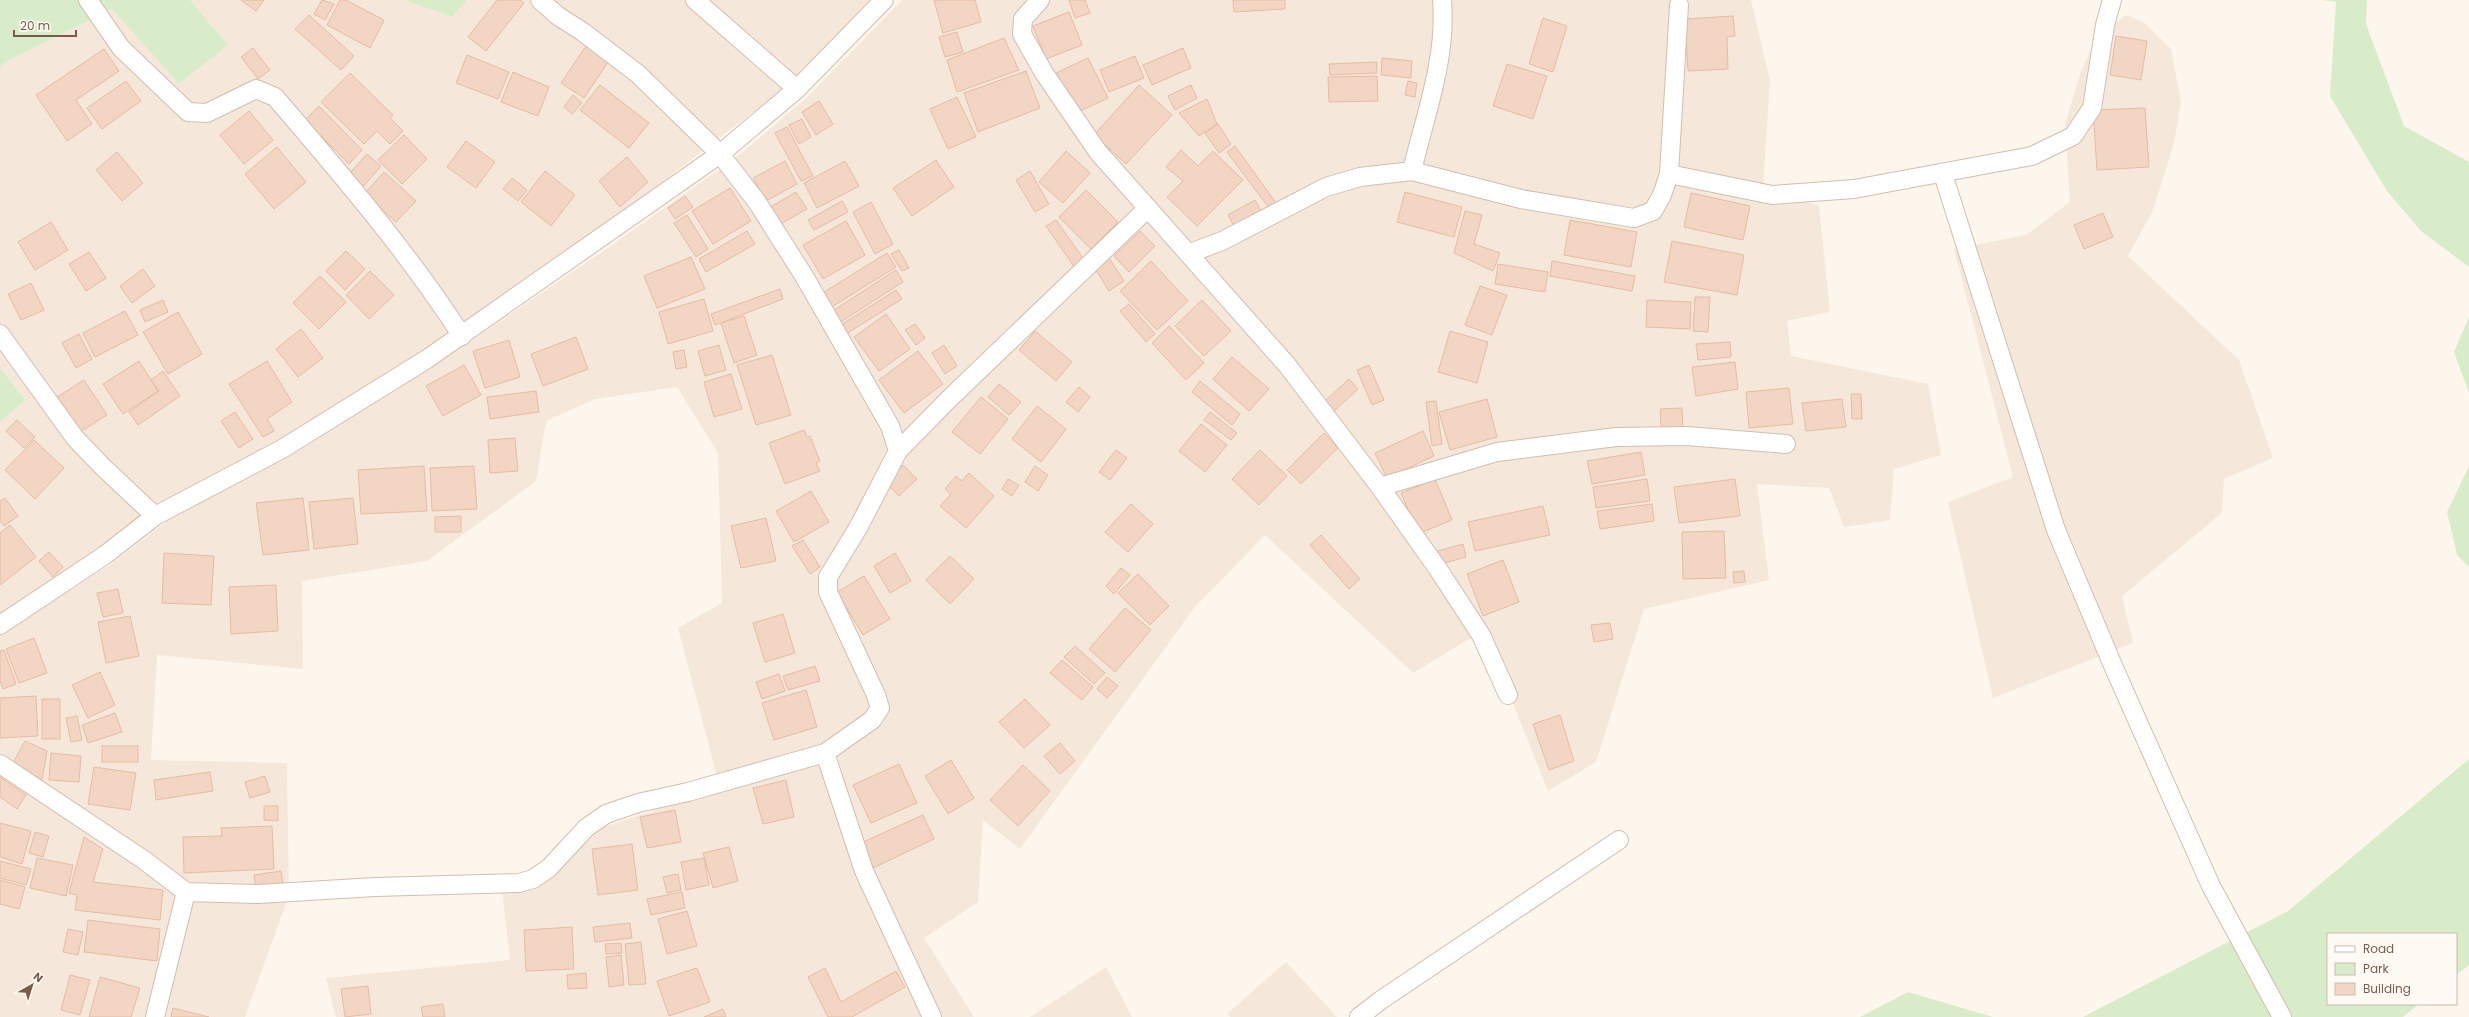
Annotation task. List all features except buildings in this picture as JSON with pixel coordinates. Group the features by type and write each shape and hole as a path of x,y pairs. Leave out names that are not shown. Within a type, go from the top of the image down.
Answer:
{"street":[{"path":"88,0 121,48 188,112 207,113 256,90 275,97 360,198 434,294 462,336"},
{"path":"540,0 558,16 583,32 638,74 720,154 757,202 804,276 890,426 898,452"},
{"path":"695,0 797,89"},
{"path":"0,625 105,554 155,516 282,449 428,359 720,154 797,89 884,0"},
{"path":"1040,0 1023,19 1022,34 1044,73 1098,152 1190,253 1287,365 1380,487 1438,569 1481,635 1508,695"},
{"path":"1412,172 1436,79 1444,23 1442,0"},
{"path":"1669,174 1772,195 1854,189 1943,174 2032,156 2073,136 2092,108 2105,25 2112,0"},
{"path":"1190,253 1222,241 1326,187 1360,177 1412,172 1520,198 1634,218 1654,211 1662,195 1669,174 1679,5"},
{"path":"1943,174 2056,530 2114,668 2211,886 2282,1017"},
{"path":"0,764 144,860 186,892 258,894 375,887 519,882 533,878 549,868 586,828 606,814 638,803 688,792 825,753 872,720 880,708 876,695 828,592 828,577 858,528 898,452 948,399 1148,208"},
{"path":"0,334 75,438 104,468 155,516"},
{"path":"1380,487 1497,452 1616,437 1687,436 1786,444"},
{"path":"825,753 864,871 932,1017"},
{"path":"1359,1017 1381,1000 1619,840"},
{"path":"155,1017 186,892"}],"shaded area":[{"path":"190,0 404,0 452,17 467,0 872,0 785,88 629,207 529,275 423,351 277,441 150,508 99,547 0,614 0,422 25,400 0,368 0,67 5,62 112,9 179,84 228,45"},
{"path":"902,0 1751,0 1770,81 1763,189 1819,206 1830,312 1787,321 1791,356 1928,384 1941,455 1894,469 1890,520 1844,527 1829,488 1757,484 1769,580 1644,609 1596,762 1548,791 1484,630 1413,673 1265,535 1194,608 1020,849 983,820 978,902 924,938 974,1017 336,1017 326,978 510,960 502,889 537,886 602,828 720,788 678,628 722,603 718,453 677,387 595,399 546,421 536,481 427,561 302,581 303,669 157,655 151,760 287,763 289,895 245,1017 0,1017 0,635 110,565 167,521 290,456 434,366 602,252 738,156 805,99"},
{"path":"2126,15 2145,23 2171,49 2181,102 2174,143 2153,210 2128,256 2239,360 2273,458 2224,479 2222,513 2122,596 2133,643 1993,698 1948,502 2013,477 1954,249 2026,235 2070,202 2065,124 2081,71 2097,37"},
{"path":"1286,962 1337,1017 1230,1017 1228,1013"},
{"path":"1106,967 1132,1017 1030,1017"}],"green space":[{"path":"0,0 190,0 228,45 179,84 112,9 5,62 0,67"},
{"path":"404,0 467,0 452,17"},
{"path":"2322,0 2367,0 2366,24 2404,126 2469,162 2469,267 2421,231 2387,191 2330,96 2336,2"},
{"path":"2469,317 2469,393 2454,352"},
{"path":"0,368 25,400 0,422"},
{"path":"2469,466 2469,567 2457,555 2447,512"},
{"path":"2469,759 2469,965 2457,974 2457,933 2327,933 2327,1005 2418,1005 2403,1017 2083,1017 2288,911"},
{"path":"1908,992 1993,1017 1860,1017"}]}
